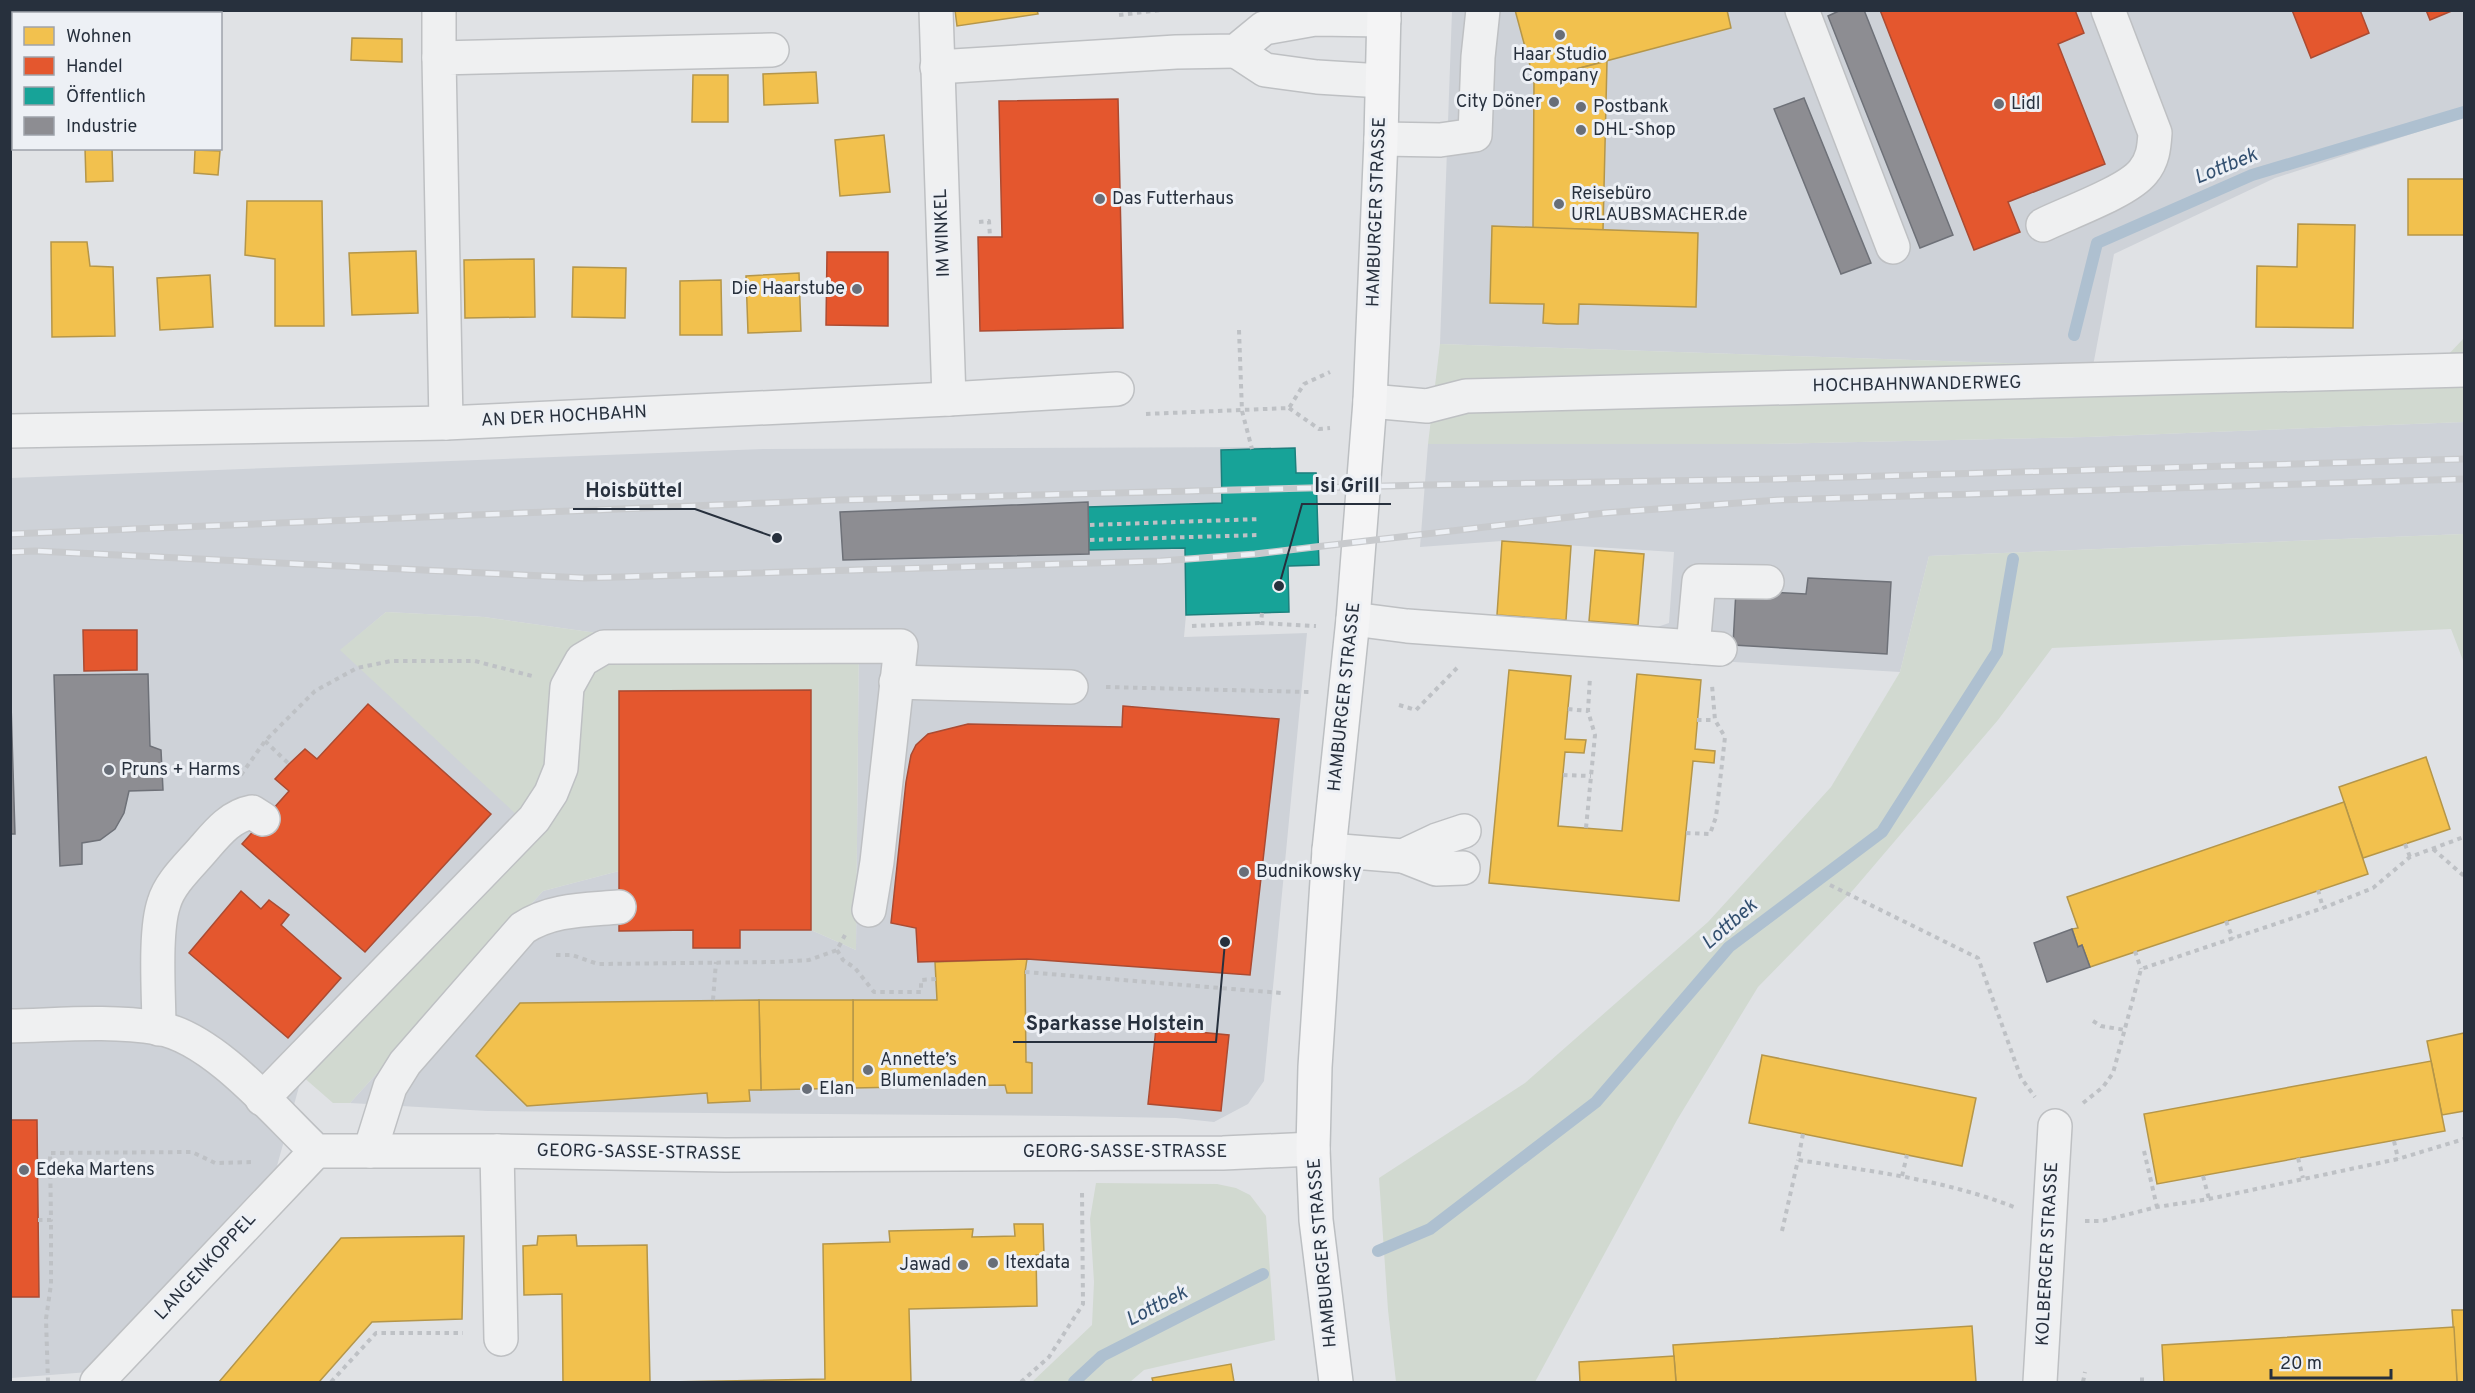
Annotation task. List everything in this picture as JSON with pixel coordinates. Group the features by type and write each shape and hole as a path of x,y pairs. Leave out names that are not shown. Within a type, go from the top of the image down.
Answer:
{"main road":[{"name":"HAMBURGER STRASSE","path":"1336,1383 1316,1220 1313,1149 1317,1030 1329,850 1346,694 1338,622 1370,401 1382,139 1384,16"}],"street":[{"path":"439,10 446,423"},
{"name":"IM WINKEL","path":"936,10 949,399"},
{"path":"1382,139 1440,140 1475,135 1478,57 1483,10"},
{"path":"1802,10 1893,247"},
{"path":"2043,225 2130,184 2143,173 2154,154 2155,133 2108,10"},
{"path":"1236,51 1264,28 1315,19 1384,16"},
{"path":"439,58 772,50"},
{"path":"937,67 1176,52 1236,51 1265,70 1317,77 1382,81"},
{"name":"HOCHBAHNWANDERWEG","path":"1370,401 1427,406 1466,396 2464,370"},
{"name":"AN DER HOCHBAHN","path":"10,431 446,423 1117,389"},
{"path":"1338,622 1407,626 1707,658 1699,581 1767,582"},
{"path":"262,1099 534,819 551,793 561,768 567,687 582,660 604,647 901,646 877,862 859,919"},
{"path":"896,682 1071,687"},
{"path":"159,1029 160,927 164,903 174,884 222,828 242,814 252,812 263,819"},
{"path":"1403,856 1437,840 1464,831"},
{"path":"1329,850 1403,856 1436,869 1463,868"},
{"path":"370,1151 390,1087 405,1063 523,928 539,918 565,911 619,907"},
{"path":"10,1026 113,1025 159,1029 187,1040 220,1059 316,1151"},
{"name":"KOLBERGER STRASSE","path":"2040,1383 2055,1126"},
{"name":"GEORG-SASSE-STRASSE","path":"316,1151 725,1155 1313,1149"},
{"name":"LANGENKOPPEL","path":"97,1383 316,1151"},
{"path":"497,1151 501,1339"}],"path":[{"path":"989,221 990,237"},
{"path":"1239,330 1242,411 1252,449"},
{"path":"1289,408 1304,384 1330,372"},
{"path":"1186,412 1289,408 1319,429 1331,428"},
{"path":"1090,525 1260,519"},
{"path":"1090,540 1260,535"},
{"path":"1261,623 1262,613"},
{"path":"1192,626 1338,622"},
{"path":"1686,832 1710,834 1716,817 1725,736 1715,720 1713,687 1707,658"},
{"path":"222,828 232,788 265,741 315,691 357,668 392,661 475,661 567,687"},
{"path":"1399,705 1416,710 1457,667 1467,663"},
{"path":"1586,828 1595,735 1588,711 1590,670"},
{"path":"1071,687 1346,694"},
{"path":"1568,709 1588,711"},
{"path":"1697,720 1715,720"},
{"path":"265,741 288,764"},
{"path":"1563,775 1591,776"},
{"path":"2141,969 2323,908 2373,888 2410,857 2464,837"},
{"path":"2405,844 2410,857"},
{"path":"2433,849 2464,876"},
{"path":"1830,885 1978,958 2021,1078 2055,1126 2103,1087 2114,1073 2141,969 2135,951"},
{"path":"2318,890 2323,908"},
{"path":"503,952 572,955 598,964 809,960 837,950 859,919"},
{"path":"2226,921 2233,939"},
{"path":"837,950 843,960 855,968 874,992 921,992 921,980 936,979"},
{"path":"713,1000 716,962"},
{"path":"1025,972 1281,993"},
{"path":"2093,1021 2101,1026 2125,1030"},
{"path":"1782,1231 1803,1134"},
{"path":"1798,1160 1902,1176 1982,1195 2049,1221 2102,1221 2157,1207 2209,1199 2398,1160 2464,1139"},
{"path":"2394,1141 2398,1160"},
{"path":"2144,1151 2157,1207"},
{"path":"48,1383 46,1319 51,1284 50,1153 192,1152 215,1163 255,1162"},
{"path":"1021,1383 1049,1357 1083,1304 1084,1202 1078,1153"},
{"path":"1902,1176 1907,1155"},
{"path":"2298,1158 2303,1178"},
{"path":"2203,1176 2209,1199"},
{"path":"38,1220 51,1220"},
{"path":"331,1383 376,1333 463,1333 464,1322"},
{"path":"2084,1383 2085,1372"},
{"path":"2142,1375 2142,1383"}],"shaded area":[{"path":"195,10 196,12 71,12"},
{"path":"1452,11 2464,11 2464,117 2275,178 2114,254 2093,366 1440,344"},
{"path":"2464,338 2464,422 2087,437 1763,444 1428,444 1440,344 2093,366 2446,357"},
{"path":"2464,422 2464,534 1929,556 1900,672 1633,656 1637,634 1669,623 1674,552 1502,541 1420,547 1428,444 1763,444 2087,437"},
{"path":"1296,447 1296,472 1317,472 1319,566 1289,567 1289,612 1186,615 1184,637 1307,633 1264,1081 1248,1104 1214,1122 1176,1118 1065,1116 487,1111 350,1103 543,891 619,871 619,691 811,690 811,930 856,950 859,629 597,633 484,617 386,612 341,650 534,830 302,1076 270,1191 102,1371 11,1378 10,478 763,449"},
{"path":"2464,534 2464,663 2451,629 2052,648 1998,720 1854,889 1758,987 1677,1120 1535,1382 1396,1382 1388,1310 1379,1178 1525,1083 1708,922 1831,787 1900,672 1929,556"},
{"path":"386,612 484,617 597,633 859,629 856,950 811,930 810,690 619,691 619,871 543,891 350,1103 333,1103 302,1076 534,831 340,650"},
{"path":"1096,1183 1217,1184 1236,1188 1250,1195 1266,1216 1275,1340 1144,1370 1130,1382 1032,1382 1092,1325 1094,1282 1090,1219"}],"building: Wohnen":[{"path":"955,10 1037,10 1038,14 957,26"},
{"path":"1515,10 1727,10 1731,28 1534,80"},
{"path":"352,38 402,39 402,62 351,60"},
{"path":"1607,61 1603,230 1533,228 1534,80"},
{"path":"816,72 818,103 764,105 763,74"},
{"path":"693,75 728,75 728,122 692,122"},
{"path":"884,135 890,192 840,196 835,140"},
{"path":"85,150 112,150 113,181 86,182"},
{"path":"195,150 220,151 218,175 194,173"},
{"path":"2408,179 2464,179 2464,235 2408,235"},
{"path":"247,201 322,201 324,326 275,326 275,259 245,255"},
{"path":"2298,224 2355,225 2353,328 2256,327 2257,266 2297,267"},
{"path":"1492,226 1698,233 1696,307 1579,304 1578,324 1557,324 1543,323 1544,304 1490,303"},
{"path":"51,242 87,242 90,266 113,267 115,336 52,337"},
{"path":"416,251 418,313 352,315 349,253"},
{"path":"534,259 535,317 465,318 464,260"},
{"path":"573,267 626,268 625,318 572,317"},
{"path":"799,273 801,331 748,333 746,276"},
{"path":"210,275 213,327 160,330 157,278"},
{"path":"721,280 722,335 680,335 680,281"},
{"path":"1502,541 1571,546 1566,620 1497,615"},
{"path":"1595,550 1644,554 1638,625 1589,621"},
{"path":"1509,670 1571,676 1565,739 1586,740 1584,753 1565,752 1558,826 1622,831 1637,674 1701,680 1695,749 1715,751 1714,763 1693,761 1679,901 1489,883"},
{"path":"2426,757 2450,829 2363,858 2339,787"},
{"path":"2344,802 2368,874 2090,967 2082,945 2078,947 2072,929 2078,928 2067,897"},
{"path":"1027,959 1025,972 1026,1062 1032,1063 1032,1093 1007,1093 1005,1085 853,1088 853,1000 937,1000 935,962"},
{"path":"759,1000 853,1000 853,1088 761,1090"},
{"path":"759,1000 761,1090 749,1090 750,1101 708,1103 707,1093 527,1106 476,1056 520,1003"},
{"path":"2464,1033 2464,1111 2442,1115 2427,1041"},
{"path":"1762,1055 1976,1098 1962,1166 1749,1123"},
{"path":"2431,1061 2445,1131 2157,1184 2144,1114"},
{"path":"1014,1224 1043,1224 1044,1255 1036,1255 1037,1306 909,1309 911,1382 666,1382 825,1379 823,1244 890,1242 889,1231 973,1229 972,1237 1015,1236"},
{"path":"576,1235 577,1246 647,1245 650,1382 563,1382 562,1294 524,1295 523,1246 537,1245 538,1236"},
{"path":"464,1236 462,1319 372,1322 319,1382 219,1382 341,1238"},
{"path":"2452,1310 2464,1310 2464,1382 2457,1382"},
{"path":"1972,1326 1976,1382 1676,1382 1673,1345"},
{"path":"2454,1327 2457,1382 2164,1382 2162,1345"},
{"path":"1674,1356 1676,1382 1580,1382 1579,1362"},
{"path":"1231,1364 1234,1382 1153,1382 1152,1378"}],"building: Handel":[{"name":"Lidl","path":"1880,10 2075,10 2084,33 2058,44 2105,164 2008,202 2020,232 1974,250"},
{"path":"2292,10 2360,10 2369,33 2311,58"},
{"path":"2426,10 2454,10 2430,20"},
{"path":"1118,99 1123,328 980,331 978,237 1002,237 999,101"},
{"name":"Die Haarstube","path":"827,252 888,252 888,326 826,325"},
{"path":"83,630 137,630 137,670 84,671"},
{"path":"811,690 811,930 740,930 740,948 693,948 693,930 619,931 619,691"},
{"path":"368,704 491,814 365,952 242,844 289,791 275,779 305,749 317,759"},
{"path":"1123,706 1279,719 1250,975 1027,959 918,962 916,928 891,923 906,782 911,755 916,745 928,734 968,724 1122,727"},
{"path":"241,891 261,909 269,900 289,915 281,925 341,978 288,1038 189,953"},
{"path":"1156,1028 1229,1035 1221,1111 1148,1104"},
{"name":"Edeka Martens","path":"10,1120 37,1120 39,1297 10,1297"}],"building: Öffentlich":[{"path":"1295,448 1296,473 1316,473 1319,565 1288,566 1289,612 1186,615 1185,548 1088,550 1087,507 1222,503 1221,450"}],"building: Industrie":[{"path":"1841,10 1864,10 1953,235 1920,248 1828,16"},
{"path":"1804,98 1871,263 1841,274 1774,109"},
{"path":"1088,502 1089,554 843,560 840,512"},
{"path":"1808,578 1891,582 1887,654 1733,645 1736,590 1806,594"},
{"path":"10,671 15,834 10,834"},
{"name":"Pruns + Harms","path":"148,674 150,746 161,750 163,790 129,791 124,813 115,829 100,840 82,843 82,864 60,866 54,675"},
{"path":"2072,929 2078,947 2082,945 2090,967 2047,982 2034,943"}],"waterway":[{"name":"Lottbek","path":"2074,335 2097,243 2252,175 2464,112"},
{"name":"Lottbek","path":"1378,1251 1430,1229 1596,1102 1729,947 1882,832 1997,652 2013,559"},
{"name":"Lottbek","path":"1074,1382 1102,1356 1263,1274"}],"railway":[{"path":"10,534 839,500 1425,485 1781,479 2464,459"},
{"path":"10,552 36,551 584,578 1161,561 1255,554 1604,513 1778,500 2464,479"}],"place":[{"name":"Haar Studio Company","path":"1560,35"},
{"name":"City Döner","path":"1554,102"},
{"name":"Lidl","path":"1999,104"},
{"name":"Postbank","path":"1581,107"},
{"name":"DHL-Shop","path":"1581,130"},
{"name":"Das Futterhaus","path":"1100,199"},
{"name":"Reisebüro URLAUBSMACHER.de","path":"1559,204"},
{"name":"Die Haarstube","path":"857,289"},
{"name":"Hoisbüttel","path":"777,538"},
{"name":"Isi Grill","path":"1279,586"},
{"name":"Pruns + Harms","path":"109,770"},
{"name":"Budnikowsky","path":"1244,872"},
{"name":"Sparkasse Holstein","path":"1225,942"},
{"name":"Annette’s Blumenladen","path":"868,1070"},
{"name":"Elan","path":"807,1089"},
{"name":"Edeka Martens","path":"24,1170"},
{"name":"Itexdata","path":"993,1263"},
{"name":"Jawad","path":"963,1265"}]}
